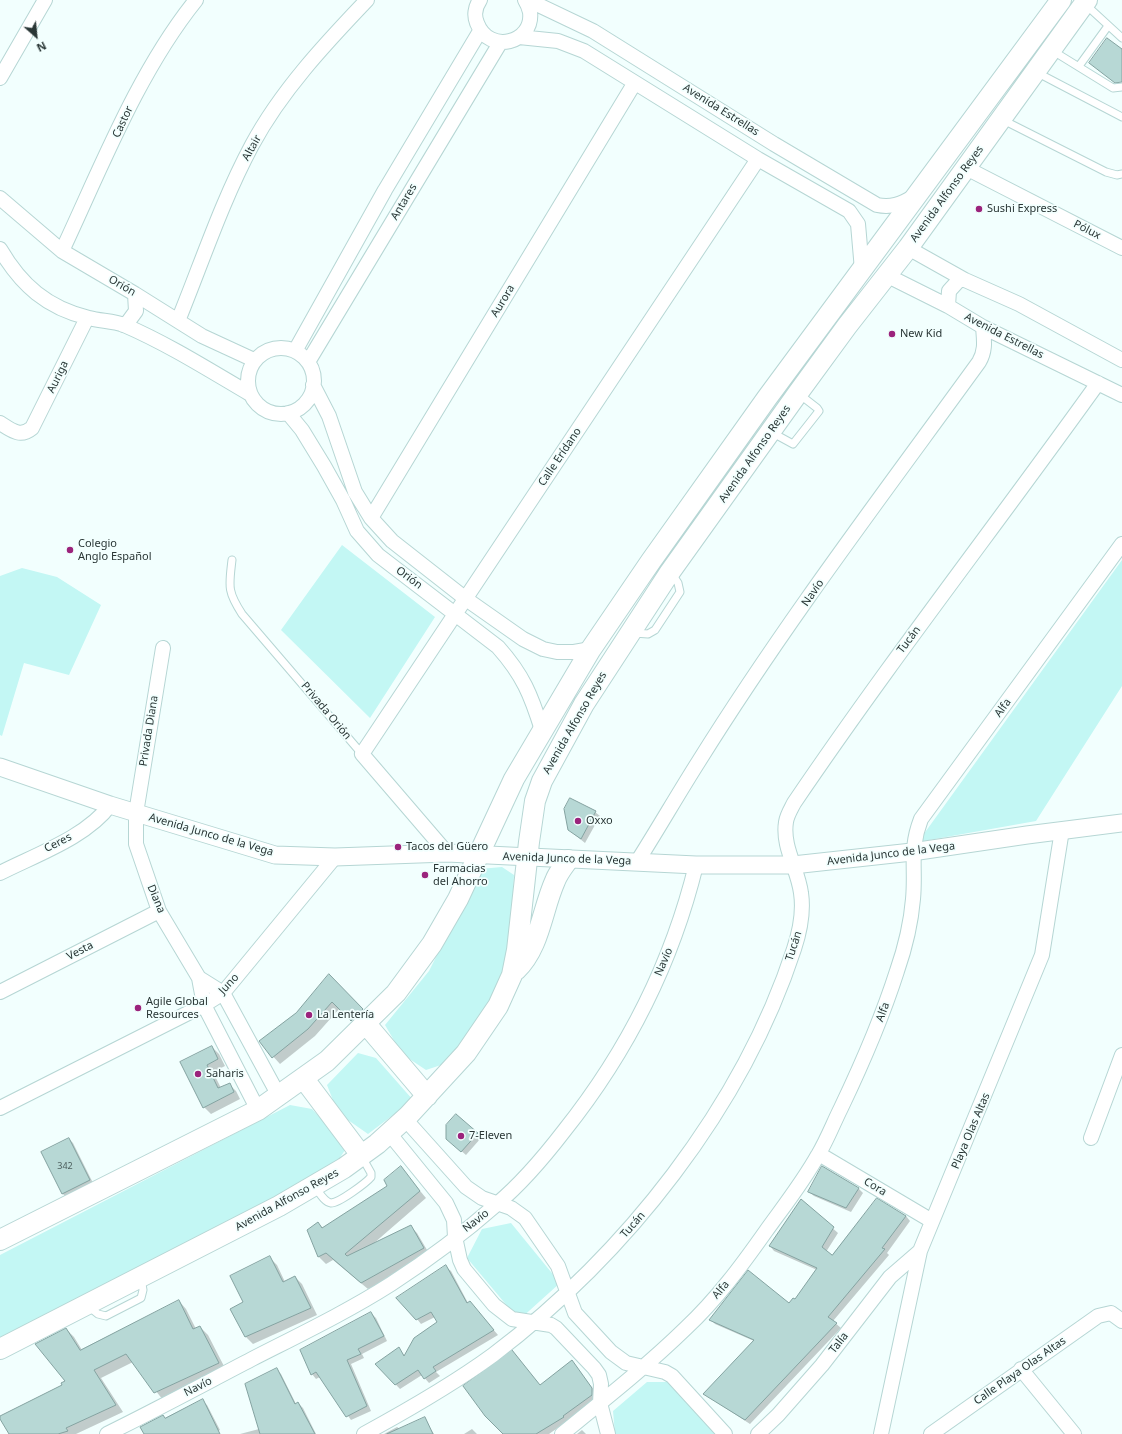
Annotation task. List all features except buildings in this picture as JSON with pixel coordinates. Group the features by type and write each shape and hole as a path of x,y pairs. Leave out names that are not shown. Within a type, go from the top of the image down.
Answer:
{"main road":[{"name":"Avenida Alfonso Reyes","path":"0,1240 258,1110 304,1079 327,1061 396,993 432,944 458,899 514,779 591,649 651,561 767,398 1060,0"},
{"name":"Avenida Alfonso Reyes","path":"0,1349 141,1278 314,1186 361,1155 405,1119 428,1096 466,1053 498,1006 512,975 517,950 532,818 542,781 584,704 670,572 798,393 886,275 908,248 1086,2"},
{"path":"512,975 529,954 536,940 555,882 568,860"},
{"path":"366,1024 428,1096"},
{"path":"304,1079 361,1155"}],"street":[{"path":"0,78 45,0"},
{"name":"Castor","path":"62,252 139,87 196,0"},
{"name":"Altair","path":"178,321 232,185 253,143 302,72 332,36 367,0"},
{"path":"478,0 474,17 480,32 489,39 500,43 510,42 519,37 528,26 530,12 527,0"},
{"name":"Avenida Estrellas","path":"527,0 593,31 774,144 877,205 900,205 915,196"},
{"name":"Antares","path":"295,351 385,190 480,32"},
{"name":"Avenida Estrellas","path":"519,37 546,39 572,45 758,159 849,211 855,218 859,230 862,270"},
{"name":"Antares","path":"308,362 500,43"},
{"name":"Aurora","path":"371,518 634,84"},
{"name":"Calle Erídano","path":"362,754 456,615 758,159"},
{"name":"Pólux","path":"966,168 1122,248"},
{"name":"Orión","path":"2,204 62,252 136,294 202,336 254,360"},
{"path":"908,248 966,280 1019,304 1122,360"},
{"path":"0,249 9,264 29,288 63,309 88,318 123,325 174,351 250,394 259,406 272,413 288,413 300,407 309,397 314,385 313,373 308,362 295,351 280,348 266,351 254,360 248,377 250,394"},
{"name":"Avenida Estrellas","path":"886,275 948,306 983,327 1122,395"},
{"path":"948,306 949,290 959,280 966,280"},
{"path":"123,325 128,322 136,311 136,294"},
{"name":"Auriga","path":"0,423 19,434 25,433 35,423 88,318"},
{"name":"Navío","path":"637,862 700,760 760,669 858,529 979,362 984,354 985,343 983,327"},
{"name":"Tucán","path":"364,1434 443,1388 492,1356 534,1322 613,1248 664,1187 694,1146 739,1071 777,992 801,925 803,908 801,891 785,836 786,820 794,803 887,670 1020,493 1098,383"},
{"name":"Orión","path":"314,385 329,416 355,492 371,518 392,541 466,599 523,639 543,648 557,652 574,652 591,649"},
{"name":"Orión","path":"288,413 302,430 324,466 343,500 357,531 378,555 498,647 512,662 532,696 542,730"},
{"name":"Alfa","path":"562,1434 686,1328 718,1295 796,1190 819,1154 870,1046 898,970 908,930 913,900 914,875 912,852 916,832 922,819 1122,544"},
{"name":"Privada Diana","path":"136,813 163,648"},
{"name":"Privada Orión","path":"362,754 447,853"},
{"name":"Avenida Junco de la Vega","path":"0,767 110,805 275,855 335,857 447,853 477,856 696,865 793,865 912,852 1062,830 1122,823"},
{"name":"Ceres","path":"0,873 86,829 101,817 110,805"},
{"name":"Diana","path":"136,813 136,844 159,911 200,978 204,1005 258,1110"},
{"name":"Playa Olas Altas","path":"881,1434 920,1251 961,1156 1042,955 1062,830"},
{"name":"Juno","path":"0,1108 204,1005 222,993 335,857"},
{"name":"Navío","path":"107,1434 354,1307 414,1269 499,1203 551,1148 573,1120 598,1086 631,1031 648,1000 676,935 687,901 696,865"},
{"name":"Vesta","path":"0,992 159,911"},
{"name":"Diana","path":"200,978 222,993 279,1096"},
{"path":"1091,1138 1122,1055"},
{"path":"405,1119 466,1187 482,1198 499,1203 518,1212 525,1218 558,1266 578,1318 611,1352 626,1363 665,1372 672,1376 725,1434"},
{"path":"389,1133 446,1203 454,1220 455,1237 460,1260 464,1269 494,1305 512,1319 534,1322 556,1328 594,1368 601,1384 600,1403 608,1434"},
{"name":"Cora","path":"819,1154 932,1221"},
{"name":"Talía","path":"758,1434 778,1415 822,1365 890,1277 920,1251"},
{"name":"Calle Playa Olas Altas","path":"933,1434 1021,1369 1098,1316 1116,1317"},
{"path":"1021,1369 1074,1434"}],"lane":[{"path":"1086,2 1108,26 1122,38"},
{"path":"1079,66 1108,26"},
{"path":"1052,51 1113,88 1122,87"},
{"path":"1036,72 1122,117"},
{"path":"1001,119 1106,172 1117,175 1122,174"},
{"path":"771,432 793,444 819,411 798,393"},
{"name":"Privada Orión","path":"232,560 229,588 233,600 242,614 362,754"}],"shaded area":[{"path":"342,545 435,617 370,718 281,630"},
{"path":"1122,560 1122,686 1036,821 918,842"},
{"path":"22,568 57,577 101,605 69,675 24,663 2,736 0,735 0,576"},
{"path":"502,867 514,875 510,967 459,1059 426,1070 402,1054 385,1025 429,971 480,869"},
{"path":"358,1053 376,1058 413,1100 368,1134 338,1113 327,1085"},
{"path":"290,1105 312,1109 347,1147 326,1179 0,1344 0,1255"},
{"path":"511,1223 560,1283 519,1320 467,1258 482,1229"},
{"path":"647,1382 669,1382 716,1434 615,1434 613,1411"}],"place":[{"name":"Sushi Express","path":"979,209"},
{"name":"New Kid","path":"892,334"},
{"name":"Colegio Anglo Español","path":"70,550"},
{"name":"Oxxo","path":"578,821"},
{"name":"Tacos del Güero","path":"398,847"},
{"name":"Farmacias del Ahorro","path":"425,875"},
{"name":"Agile Global Resources","path":"138,1008"},
{"name":"La Lentería","path":"309,1015"},
{"name":"Saharis","path":"198,1074"},
{"name":"7-Eleven","path":"461,1136"}]}
